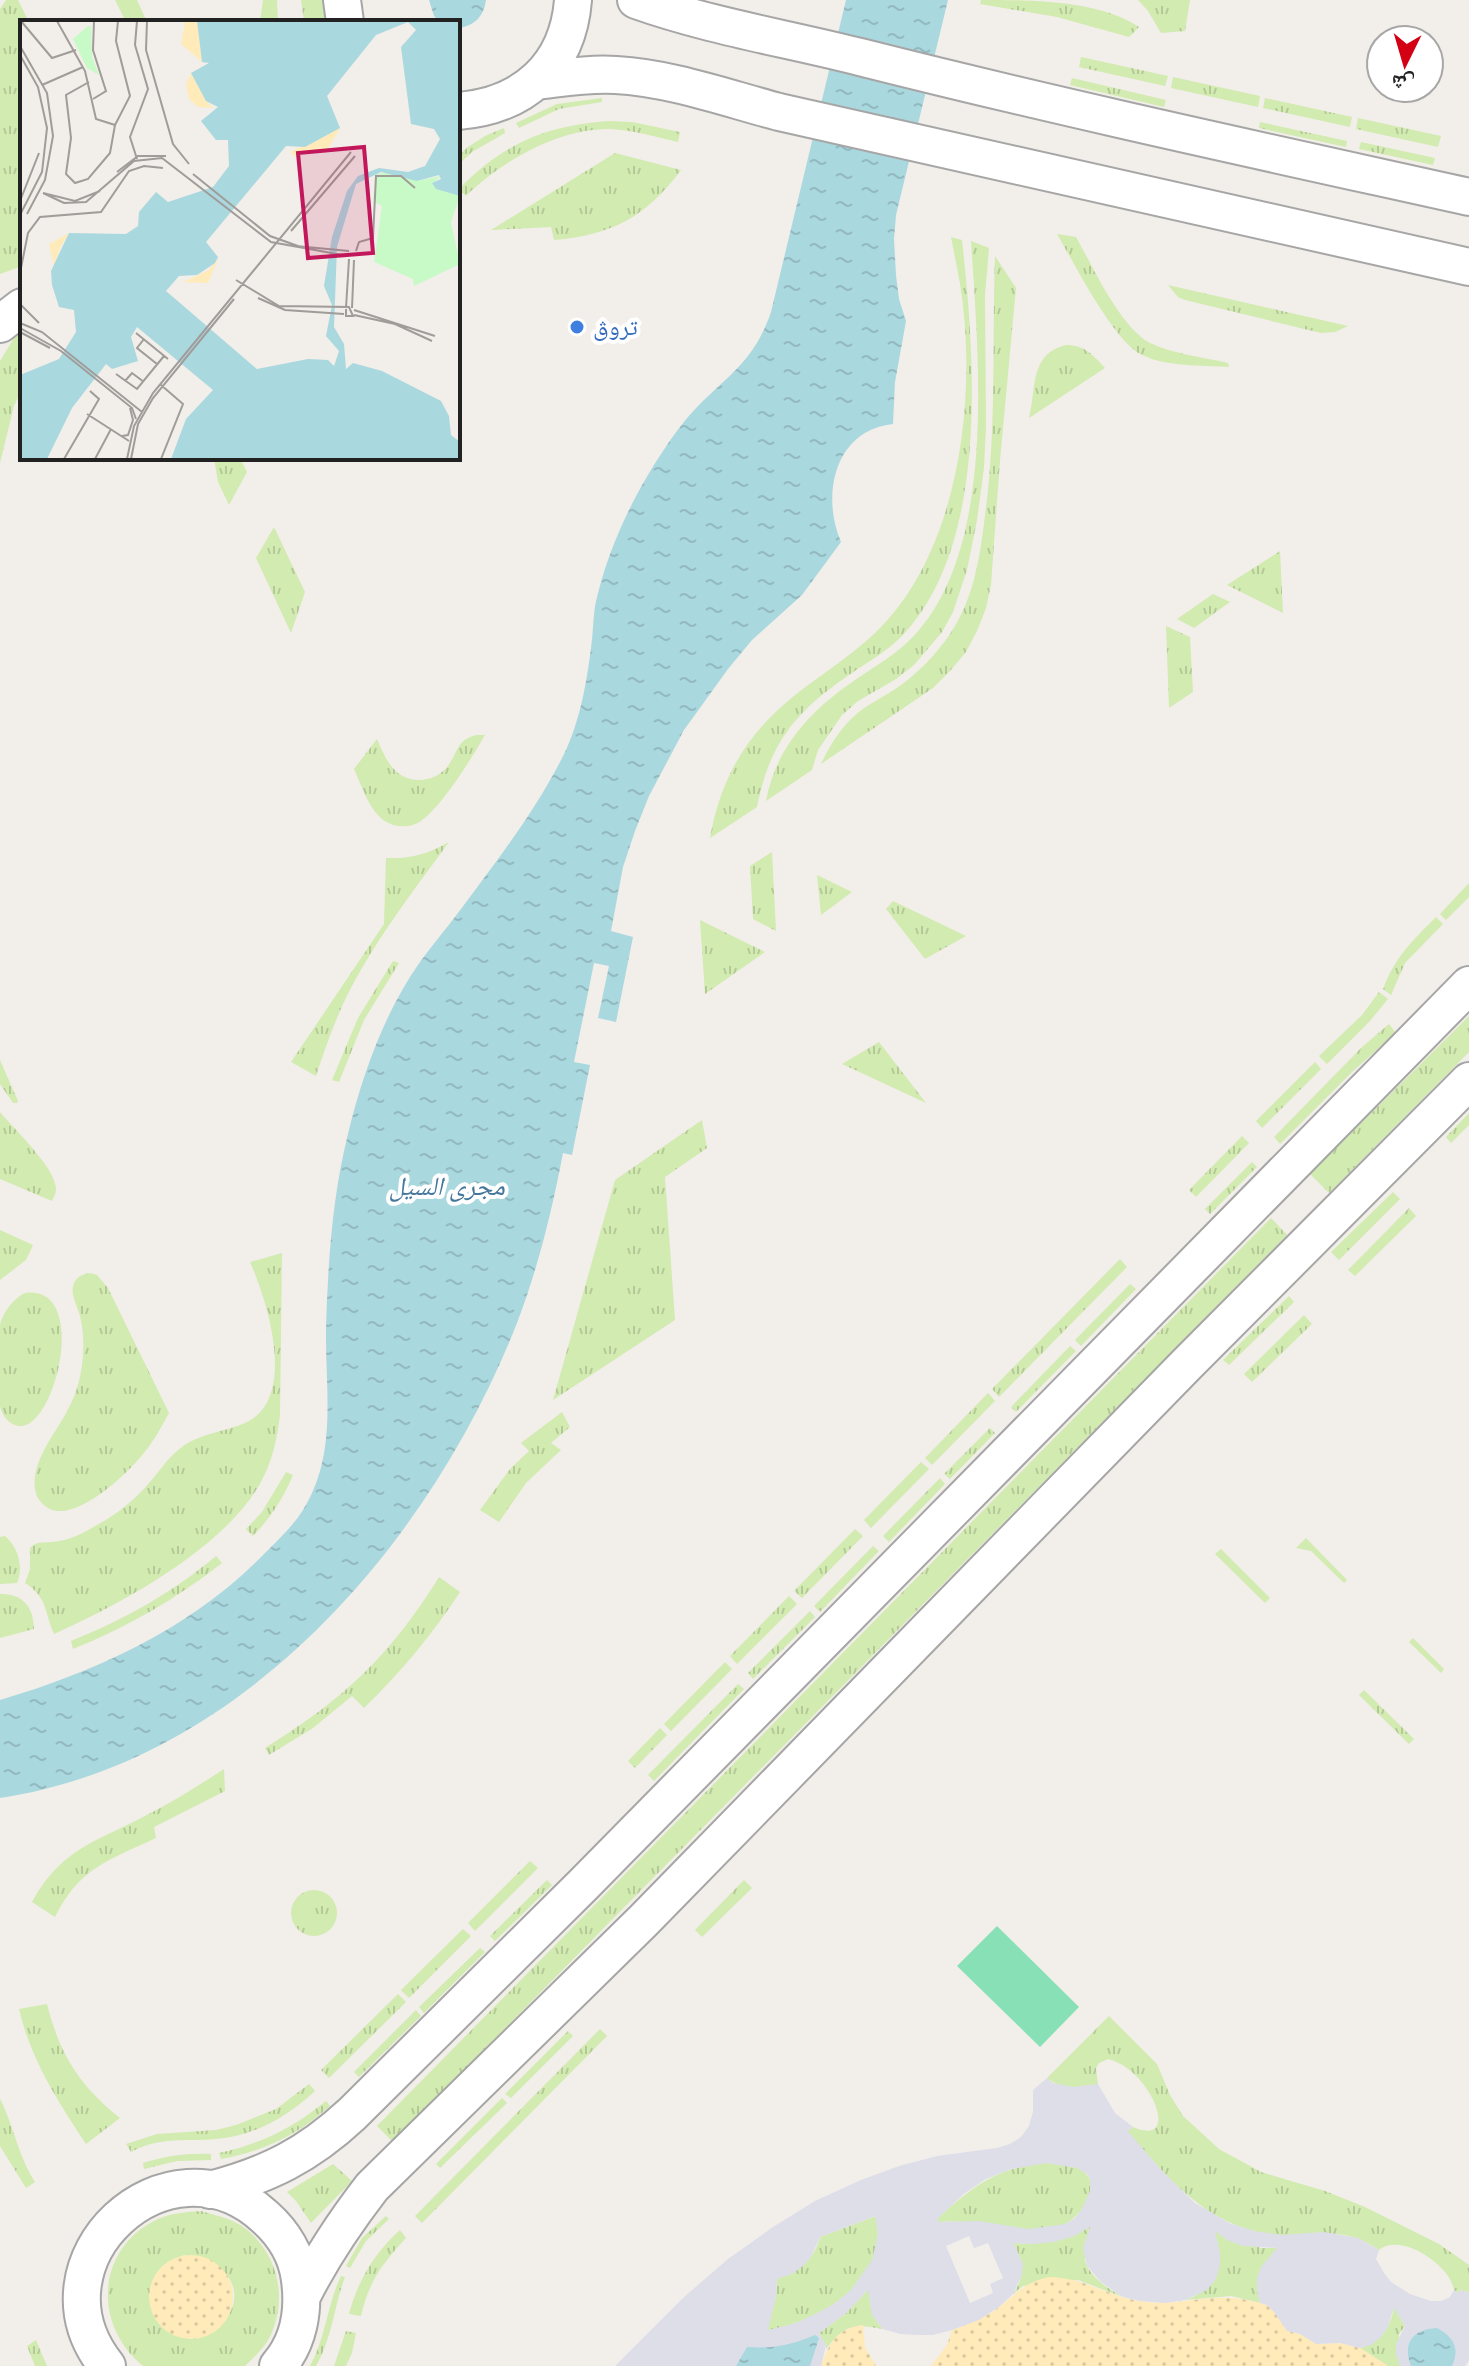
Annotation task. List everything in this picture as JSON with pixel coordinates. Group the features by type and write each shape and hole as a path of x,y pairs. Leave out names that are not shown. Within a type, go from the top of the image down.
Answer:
{"street":[{"path":"342,0 345,20"},
{"path":"465,116 519,94 536,81 565,41 572,18 573,0"},
{"path":"636,0 700,20 963,83 1469,197"},
{"path":"536,81 589,75 641,77 953,152 1469,267"},
{"path":"0,290 20,283"},
{"path":"0,324 20,309"},
{"path":"210,2190 242,2182 302,2155 329,2136 352,2114 583,1885 1469,985"},
{"path":"302,2296 345,2221 372,2187 644,1920 1187,1364 1469,1081"},
{"path":"107,2366 91,2341 82,2302 93,2251 111,2224 127,2209 146,2198 188,2188 235,2197 257,2209 275,2226 290,2247 299,2271 301,2318 294,2340 278,2366"}],"green space":[{"path":"6,0 18,0 28,20 20,20 20,267 0,274 0,9"},
{"path":"115,0 137,0 146,20 125,20"},
{"path":"263,0 277,0 278,20 260,20"},
{"path":"301,0 322,0 325,20 304,20"},
{"path":"981,0 1064,3 1104,11 1139,27 1129,37 1057,17 980,4"},
{"path":"1138,0 1190,0 1185,31 1161,33"},
{"path":"1081,57 1168,76 1165,86 1079,67"},
{"path":"1173,77 1260,96 1258,107 1171,88"},
{"path":"1072,78 1166,100 1164,107 1070,85"},
{"path":"602,98 602,102 559,109 519,128 516,123 557,104"},
{"path":"1265,98 1352,117 1350,127 1263,108"},
{"path":"1358,118 1441,136 1438,147 1356,129"},
{"path":"632,122 680,132 678,142 610,129 571,134 514,159 466,196 460,190 476,173 510,148 547,132 588,123"},
{"path":"1260,122 1347,141 1346,147 1259,128"},
{"path":"504,128 505,133 472,152 460,163 460,154 485,136"},
{"path":"1361,142 1435,158 1433,165 1359,149"},
{"path":"615,153 681,170 641,211 626,221 593,234 554,240 551,227 491,230"},
{"path":"1057,234 1076,237 1108,295 1139,335 1159,347 1228,363 1229,367 1162,362 1142,355 1131,347 1107,319"},
{"path":"951,237 962,240 972,393 970,448 963,502 950,553 930,598 901,637 801,714 778,745 757,807 710,838 720,798 747,745 789,700 875,633 902,602 924,566 941,527 961,442 965,398 964,315"},
{"path":"971,241 989,248 985,295 986,427 977,520 967,570 953,612 942,632 914,665 842,715 818,750 812,770 766,801 770,783 785,750 806,721 833,696 894,653 919,630 944,592 961,547 972,496 977,443 977,336"},
{"path":"995,256 1016,288 991,585 986,608 966,652 933,688 821,764 834,740 851,719 908,680 932,657 948,637 969,597 980,553 991,456"},
{"path":"1168,285 1348,326 1335,332 1321,333 1185,300"},
{"path":"20,332 20,393 0,463 0,361"},
{"path":"1066,345 1084,349 1105,368 1029,418 1040,364 1054,349"},
{"path":"214,460 241,460 247,472 229,505 218,482"},
{"path":"274,527 305,592 291,633 256,558"},
{"path":"1280,551 1283,613 1227,585"},
{"path":"1213,594 1230,602 1194,628 1177,619"},
{"path":"1166,626 1190,637 1193,692 1169,708"},
{"path":"485,735 456,781 429,814 412,825 396,825 381,818 369,802 354,769 377,739 387,761 398,773 412,779 428,779 448,766 465,740"},
{"path":"449,842 393,919 355,981 336,1020 316,1076 291,1062 384,924 386,858 419,855"},
{"path":"772,852 776,931 753,919 750,866"},
{"path":"817,875 852,892 821,915"},
{"path":"1469,883 1469,897 1446,920 1440,914"},
{"path":"893,901 966,936 925,959 886,909"},
{"path":"1436,917 1443,924 1405,963 1391,995 1383,989 1393,968"},
{"path":"700,920 765,952 705,994"},
{"path":"393,961 399,963 364,1020 339,1082 332,1080 358,1018"},
{"path":"1379,992 1388,999 1327,1064 1319,1056 1362,1015"},
{"path":"1469,1016 1469,1052 1329,1193 1310,1174"},
{"path":"1389,1024 1396,1033 1280,1144 1274,1137 1362,1047"},
{"path":"879,1042 926,1103 842,1064"},
{"path":"0,1060 17,1103 13,1103 0,1084"},
{"path":"1315,1062 1321,1069 1262,1128 1256,1121"},
{"path":"0,1112 49,1170 56,1189 52,1201 0,1179"},
{"path":"1469,1113 1469,1125 1451,1143 1446,1137"},
{"path":"702,1120 707,1148 665,1177 675,1320 553,1400 615,1180"},
{"path":"1242,1136 1249,1143 1196,1197 1189,1190"},
{"path":"1252,1162 1257,1167 1210,1214 1205,1209"},
{"path":"1393,1192 1400,1199 1339,1260 1331,1252"},
{"path":"1409,1208 1416,1216 1355,1276 1348,1270"},
{"path":"1271,1218 1287,1235 393,2142 377,2126"},
{"path":"0,1230 33,1245 26,1260 0,1280"},
{"path":"282,1253 280,1415 274,1448 262,1480 246,1505 224,1528 170,1571 110,1607 54,1634 42,1600 25,1583 30,1569 30,1548 37,1543 81,1534 104,1521 138,1495 182,1447 198,1438 249,1421 264,1408 272,1390 274,1346 264,1299 250,1262"},
{"path":"1120,1259 1127,1267 999,1397 992,1389"},
{"path":"90,1273 97,1275 108,1288 169,1413 147,1449 113,1484 86,1503 59,1511 48,1508 39,1500 35,1479 40,1458 75,1395 83,1359 83,1334 73,1287 79,1277"},
{"path":"1130,1284 1136,1289 1081,1346 1075,1340"},
{"path":"25,1293 45,1296 57,1310 61,1332 55,1382 45,1405 33,1420 20,1426 7,1420 0,1406 0,1326 9,1306"},
{"path":"1289,1296 1294,1302 1229,1365 1223,1360"},
{"path":"1304,1315 1312,1324 1252,1382 1244,1374"},
{"path":"1070,1346 1076,1351 1016,1412 1011,1407"},
{"path":"988,1393 995,1401 932,1465 925,1458"},
{"path":"562,1412 570,1427 551,1443 561,1450 526,1483 499,1522 480,1510 510,1469 529,1451 521,1443"},
{"path":"990,1428 995,1433 950,1479 944,1474"},
{"path":"921,1462 929,1469 871,1528 864,1520"},
{"path":"286,1472 293,1475 285,1492 253,1536 246,1529 262,1512"},
{"path":"940,1478 945,1484 889,1542 883,1536"},
{"path":"855,1529 863,1536 802,1598 794,1591"},
{"path":"5,1536 18,1558 20,1570 17,1583 0,1584 0,1537"},
{"path":"1306,1538 1347,1580 1344,1583 1311,1551 1296,1548"},
{"path":"873,1546 879,1551 820,1612 814,1606"},
{"path":"1221,1549 1270,1598 1265,1603 1215,1554"},
{"path":"216,1556 222,1563 187,1589 132,1622 73,1649 71,1641 147,1604"},
{"path":"439,1577 460,1592 427,1638 378,1694 364,1708 352,1696 313,1728 269,1755 265,1748 319,1712 363,1674 402,1630"},
{"path":"0,1594 15,1596 25,1603 32,1614 34,1629 0,1638"},
{"path":"789,1596 797,1604 737,1664 730,1656"},
{"path":"810,1611 815,1617 753,1679 748,1673"},
{"path":"1413,1638 1444,1669 1441,1673 1409,1642"},
{"path":"725,1662 732,1669 671,1731 664,1724"},
{"path":"738,1684 744,1689 654,1781 648,1775"},
{"path":"1364,1690 1414,1739 1409,1744 1359,1695"},
{"path":"660,1728 667,1735 635,1768 628,1761"},
{"path":"224,1769 225,1791 154,1827 156,1838 97,1867 74,1887 55,1917 32,1902 55,1870 80,1849 164,1806"},
{"path":"530,1861 538,1868 475,1931 468,1923"},
{"path":"547,1880 552,1885 495,1941 490,1936"},
{"path":"744,1880 752,1888 702,1937 695,1930"},
{"path":"314,1890 330,1897 337,1913 330,1929 314,1936 298,1929 291,1913 298,1897"},
{"path":"997,1926 1079,2007 1040,2047 957,1966"},
{"path":"463,1929 471,1936 409,1998 401,1990"},
{"path":"480,1948 485,1952 424,2013 419,2007"},
{"path":"398,1994 406,2002 329,2078 321,2070"},
{"path":"47,2004 58,2039 73,2068 93,2093 120,2118 86,2144 55,2095 24,2028 19,2009"},
{"path":"416,2010 421,2016 359,2077 354,2072"},
{"path":"1109,2016 1157,2064 1183,2116 1219,2149 1261,2172 1325,2191 1365,2207 1439,2244 1469,2265 1469,2293 1454,2290 1444,2271 1411,2248 1399,2245 1379,2250 1341,2234 1279,2235 1254,2231 1211,2213 1192,2199 1158,2167 1127,2131 1133,2127 1148,2131 1156,2127 1158,2118 1148,2091 1137,2077 1108,2059 1096,2068 1098,2084 1071,2087 1058,2085 1047,2078"},
{"path":"600,2029 607,2036 422,2223 415,2216"},
{"path":"568,2031 573,2036 511,2098 505,2094"},
{"path":"309,2084 315,2091 293,2109 269,2124 244,2134 162,2142 131,2152 126,2144 157,2134 216,2130 236,2125 276,2109"},
{"path":"502,2098 507,2103 440,2168 436,2164"},
{"path":"0,2099 35,2182 26,2188 0,2146"},
{"path":"326,2101 330,2106 293,2133 266,2146 221,2159 219,2153 276,2134"},
{"path":"211,2154 211,2160 177,2161 144,2169 143,2163 160,2158"},
{"path":"1046,2163 1079,2169 1091,2181 1086,2204 1069,2222 1048,2229 1032,2230 938,2222 937,2219 986,2180 1013,2169"},
{"path":"333,2164 352,2181 311,2223 287,2192"},
{"path":"201,2211 242,2226 254,2236 271,2260 279,2288 277,2318 272,2332 264,2346 245,2366 143,2366 126,2349 115,2329 109,2309 108,2288 113,2267 122,2248 137,2232 163,2217","holes":["185,2255 223,2271 232,2284 234,2294 230,2313 223,2322 197,2339 149,2295 160,2269"]},
{"path":"386,2216 389,2219 366,2241 350,2268 346,2266 362,2238"},
{"path":"876,2216 877,2247 871,2264 849,2292 818,2313 767,2331 777,2279 804,2264 814,2252 820,2237"},
{"path":"1092,2225 1086,2263 1099,2280 1123,2297 1078,2280 1023,2286 1013,2294 1022,2269 1013,2243 1054,2240"},
{"path":"400,2230 406,2238 378,2274 361,2316 349,2314 368,2268"},
{"path":"1213,2230 1261,2248 1278,2248 1260,2272 1257,2286 1260,2303 1231,2296 1185,2300 1206,2288 1217,2272 1219,2253"},
{"path":"341,2276 345,2277 326,2345 316,2366 310,2366 320,2344"},
{"path":"869,2289 872,2310 883,2329 864,2326 850,2328 826,2349 819,2333 845,2314"},
{"path":"1394,2307 1405,2326 1399,2334 1400,2366 1388,2366 1360,2348 1383,2333"},
{"path":"346,2331 356,2333 352,2353 346,2366 334,2366"},
{"path":"36,2340 47,2366 35,2366 27,2346"}],"sand":[{"path":"191,2255 207,2258 221,2267 230,2281 233,2297 230,2313 221,2327 207,2336 191,2339 175,2336 161,2327 152,2313 149,2297 152,2281 161,2267 175,2258"},
{"path":"1049,2277 1073,2280 1116,2295 1153,2303 1236,2298 1260,2303 1274,2311 1287,2331 1300,2334 1316,2344 1340,2343 1360,2348 1388,2366 931,2366 947,2345 952,2330 988,2314 1027,2285"},
{"path":"863,2325 865,2347 876,2366 821,2366 840,2333"}],"shaded area":[{"path":"1047,2078 1053,2083 1073,2087 1098,2084 1115,2113 1133,2127 1128,2131 1160,2169 1195,2203 1229,2223 1281,2235 1324,2232 1358,2238 1379,2250 1376,2259 1384,2273 1391,2282 1410,2294 1441,2301 1450,2297 1454,2290 1469,2293 1469,2360 1465,2366 1400,2366 1396,2344 1405,2326 1394,2308 1387,2329 1380,2338 1360,2348 1340,2343 1316,2344 1300,2334 1287,2331 1274,2312 1260,2303 1257,2291 1261,2267 1277,2248 1243,2246 1215,2231 1220,2266 1216,2279 1207,2290 1185,2300 1166,2303 1123,2297 1101,2282 1087,2266 1083,2248 1090,2227 1054,2242 1013,2243 1023,2264 1022,2275 1013,2294 979,2320 952,2330 917,2335 883,2329 872,2315 868,2290 845,2314 819,2333 826,2345 821,2366 615,2366 683,2298 728,2259 815,2201 899,2166 937,2156 997,2148 1021,2137 1029,2126 1033,2112 1033,2090","holes":["1046,2163 1077,2168 1090,2179 1090,2191 1082,2209 1065,2224 1029,2229 979,2221 939,2222 937,2219 965,2193 986,2179 1011,2169","875,2216 878,2234 872,2260 851,2290 815,2314 768,2330 777,2279 803,2266 820,2237","969,2236 974,2248 988,2243 1003,2278 990,2284 993,2293 970,2303 946,2246"]}],"water":[{"path":"429,0 486,0 478,19 469,25 460,27 460,20 438,20"},
{"name":"مجرى السيل","path":"846,0 948,0 896,215 896,275 906,321 895,382 893,424 873,429 857,438 845,452 837,468 832,505 841,542 802,595 752,640 728,669 684,730 649,796 623,867 611,931 633,937 616,1022 598,1018 609,966 594,963 574,1062 590,1065 572,1155 563,1153 532,1281 517,1323 480,1405 434,1484 380,1560 318,1629 248,1689 172,1739 89,1776 0,1798 0,1700 108,1661 175,1625 206,1604 264,1554 295,1522 314,1489 321,1467 327,1421 326,1328 335,1206 348,1134 365,1073 389,1014 410,977 514,837 567,749 584,692 599,590 615,541 637,495 682,424 746,359 763,331 771,312"},
{"path":"1437,2328 1448,2335 1454,2344 1452,2366 1411,2366 1408,2350 1412,2339 1422,2331"},
{"path":"815,2335 819,2338 810,2366 736,2366 747,2347 782,2346"}],"place":[{"name":"تروڨ","path":"577,327"}]}
